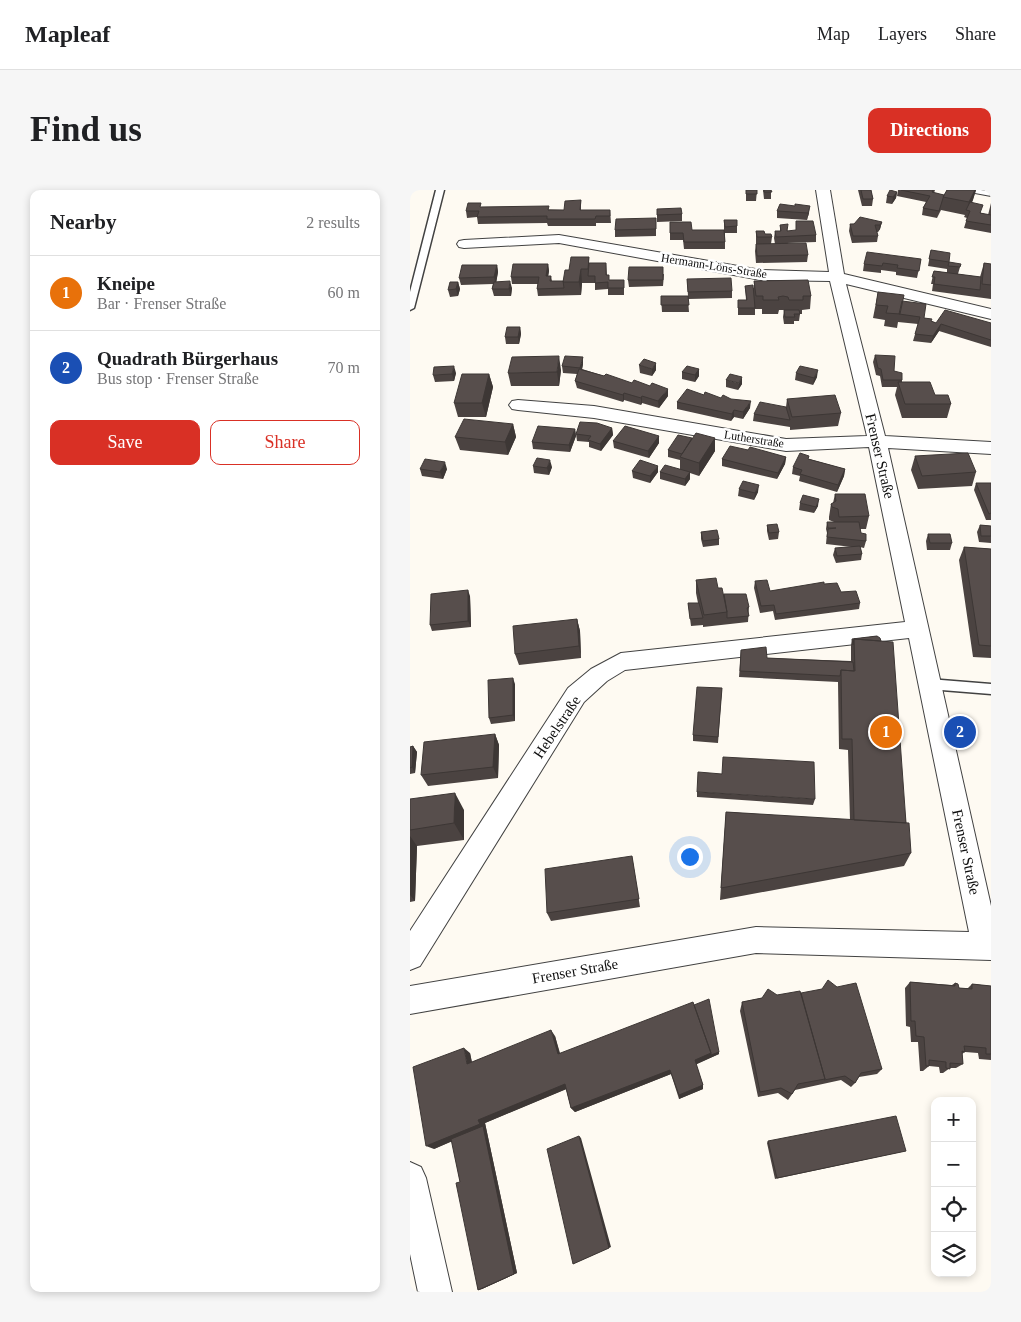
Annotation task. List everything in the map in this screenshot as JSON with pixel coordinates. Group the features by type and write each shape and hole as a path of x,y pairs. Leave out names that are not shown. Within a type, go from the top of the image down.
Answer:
{"street":[{"name":"Frenser Straße","path":"410,1000 756,940 989,945 929,684 877,441 837,277 823,190"},
{"path":"980,190 991,192"},
{"name":"Hermann-Löns-Straße","path":"464,244 559,240 761,275 837,277 991,314"},
{"name":"Lutherstraße","path":"518,405 594,412 786,445 877,441 991,448"},
{"name":"Hebelstraße","path":"410,956 576,695 599,675 621,662 918,629"},
{"path":"410,1178 435,1292"}],"lane":[{"path":"410,308 440,190"},
{"path":"929,684 991,689"}],"building":[{"path":"746,190 757,190 757,194 746,194"},
{"path":"861,190 871,190 873,199 863,199"},
{"path":"890,190 897,192 893,197 887,196"},
{"path":"901,190 933,190 932,192 944,195 939,211 923,208 930,196"},
{"path":"947,190 975,190 969,202 943,197"},
{"path":"581,200 580,210 610,210 610,216 596,216 595,219 547,219 547,216 477,217 479,211 466,211 468,203 481,203 480,207 549,206 548,210 564,210 565,201"},
{"path":"970,202 983,205 980,213 991,215 991,225 966,221 970,211 966,210"},
{"path":"780,204 810,206 808,213 777,211"},
{"path":"681,208 682,214 657,215 657,209"},
{"path":"860,217 882,222 880,225 875,225 878,236 853,236 850,224 854,224"},
{"path":"656,218 656,229 615,230 616,219"},
{"path":"724,220 737,220 737,226 725,227"},
{"path":"796,221 813,221 816,235 776,237 775,231 781,231 780,225 788,224 787,231 796,230"},
{"path":"670,222 691,222 692,230 724,230 725,242 684,242 683,233 670,233"},
{"path":"756,231 764,231 765,234 771,234 772,237 757,237"},
{"path":"806,243 808,255 757,256 756,244"},
{"path":"931,250 950,253 949,262 929,259"},
{"path":"867,252 921,259 919,271 897,268 898,265 883,263 882,266 864,264"},
{"path":"571,257 589,257 588,269 581,269 579,282 563,282 565,270 569,270"},
{"path":"949,262 961,264 960,267 948,266"},
{"path":"589,263 606,263 606,275 609,275 609,280 624,280 624,288 608,288 608,282 595,283 595,276 588,276"},
{"path":"984,263 991,264 991,285 982,284"},
{"path":"513,264 548,264 546,276 551,276 550,281 563,281 564,288 537,289 539,277 511,277"},
{"path":"462,265 497,265 494,277 459,278"},
{"path":"629,267 663,267 663,280 628,280"},
{"path":"934,271 981,277 980,290 934,284 935,277 932,277"},
{"path":"731,278 732,291 688,292 687,279"},
{"path":"808,280 811,296 803,296 803,300 789,300 788,297 783,296 778,297 779,300 763,300 763,296 756,296 754,281"},
{"path":"510,281 509,289 492,289 494,282"},
{"path":"450,282 458,282 456,289 448,290"},
{"path":"753,285 755,308 738,308 738,300 747,300 745,286"},
{"path":"878,292 904,295 900,314 886,313 888,306 876,305"},
{"path":"661,296 688,296 689,305 661,305"},
{"path":"902,301 926,304 924,318 932,319 931,321 936,323 945,310 991,323 991,340 941,324 933,336 915,334 920,317 899,314"},
{"path":"784,310 799,310 800,314 794,314 795,317 785,317"},
{"path":"507,327 520,327 518,337 505,337"},
{"path":"875,355 895,356 894,371 902,373 902,380 883,380"},
{"path":"559,356 557,372 508,373 512,357"},
{"path":"565,356 583,357 580,368 562,366"},
{"path":"644,359 656,363 652,369 639,365"},
{"path":"454,366 452,374 433,375 434,367"},
{"path":"687,366 699,369 695,375 682,372"},
{"path":"800,366 818,370 814,378 796,373"},
{"path":"579,369 604,376 606,374 632,383 634,380 650,386 652,383 668,389 658,401 642,396 641,398 624,393 623,395 575,381"},
{"path":"462,374 489,374 482,403 454,403"},
{"path":"730,374 742,377 739,383 726,380"},
{"path":"898,382 930,382 935,395 948,395 951,404 905,404"},
{"path":"687,389 704,395 705,392 721,398 723,395 731,399 751,401 743,412 734,410 732,414 677,402"},
{"path":"835,395 841,413 792,417 787,399"},
{"path":"760,402 786,407 790,420 754,414"},
{"path":"464,419 513,424 505,442 455,437"},
{"path":"580,422 597,423 612,428 600,444 588,440 591,436 576,434"},
{"path":"538,426 575,429 569,445 532,442"},
{"path":"625,426 659,436 648,451 613,441"},
{"path":"696,433 715,438 699,463 680,457"},
{"path":"678,435 692,438 682,454 668,450"},
{"path":"730,446 748,450 750,447 786,457 778,473 722,459"},
{"path":"800,453 809,456 808,459 845,469 838,485 800,474 802,470 793,467"},
{"path":"968,453 976,472 922,476 915,456"},
{"path":"537,458 550,460 547,468 533,466"},
{"path":"425,459 445,462 440,472 420,469"},
{"path":"640,460 658,466 650,476 632,471"},
{"path":"665,465 690,472 685,479 660,472"},
{"path":"743,481 759,485 755,493 739,489"},
{"path":"976,483 991,483 991,513 989,514"},
{"path":"835,494 865,494 869,516 839,517 838,509 832,507 831,504 836,501"},
{"path":"803,495 819,499 816,507 800,503"},
{"path":"827,522 859,522 861,533 866,534 866,541 827,537 828,529 836,528 828,528"},
{"path":"777,524 779,532 769,533 767,525"},
{"path":"980,525 991,526 991,536 981,536"},
{"path":"717,530 719,539 703,541 701,532"},
{"path":"928,534 950,534 952,543 930,543"},
{"path":"860,546 862,554 837,556 835,548"},
{"path":"964,547 991,549 991,646 979,645"},
{"path":"716,578 718,588 722,588 727,612 704,615 696,580"},
{"path":"767,580 770,591 824,582 824,584 837,583 841,592 856,591 860,603 776,614 774,605 761,606 755,581"},
{"path":"468,590 468,621 430,625 431,594"},
{"path":"724,594 746,594 749,616 727,618"},
{"path":"688,603 699,603 703,618 690,619"},
{"path":"577,619 579,646 515,654 513,626"},
{"path":"877,636 881,641 854,639 853,645 852,639"},
{"path":"854,639 893,642 906,823 854,820 852,739 842,739 841,670 855,671"},
{"path":"766,647 767,658 853,662 854,671 841,670 840,676 740,671 741,650"},
{"path":"513,678 513,715 489,718 488,680"},
{"path":"697,687 722,688 718,737 693,735"},
{"path":"495,734 493,767 421,775 424,742"},
{"path":"413,746 412,767 410,768 410,747"},
{"path":"723,757 814,762 815,799 697,792 698,772 722,774"},
{"path":"455,793 454,823 410,830 410,799"},
{"path":"726,812 909,823 911,853 721,888"},
{"path":"632,856 639,899 547,913 545,869"},
{"path":"828,980 837,987 856,983 882,1069 861,1073 855,1083 845,1076 824,1080 801,993 822,989"},
{"path":"910,982 955,986 955,983 958,984 959,988 972,989 972,984 991,986 991,1054 986,1054 986,1048 964,1046 965,1052 962,1051 963,1064 950,1063 950,1069 946,1068 946,1062 929,1060 929,1066 926,1066 924,1037 916,1036 915,1021 911,1021"},
{"path":"768,989 777,995 800,991 825,1079 798,1084 792,1094 781,1088 760,1092 742,1002 762,998"},
{"path":"709,999 719,1052 711,1055 694,1005"},
{"path":"693,1002 711,1053 695,1060 703,1085 679,1095 670,1070 571,1108 565,1084 478,1120 480,1124 426,1146 413,1067 464,1048 467,1064 551,1030 558,1054"},
{"path":"896,1116 906,1151 777,1178 768,1141"},
{"path":"483,1126 514,1274 478,1290 456,1183 460,1182 451,1139"},
{"path":"579,1136 609,1248 573,1264 547,1149"}],"place":[{"name":"Kneipe","path":"886,732"},
{"name":"Quadrath Bürgerhaus","path":"960,732"}]}
